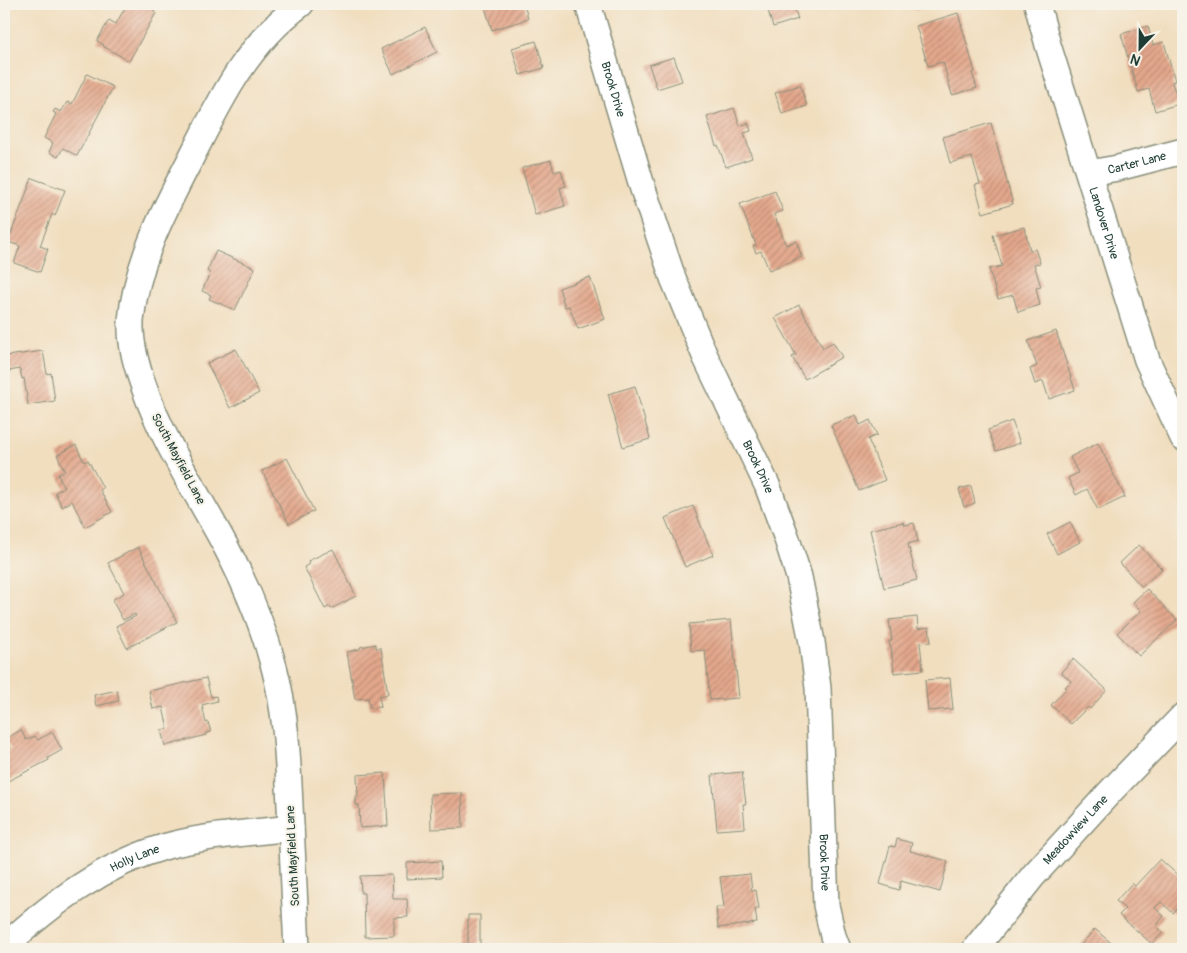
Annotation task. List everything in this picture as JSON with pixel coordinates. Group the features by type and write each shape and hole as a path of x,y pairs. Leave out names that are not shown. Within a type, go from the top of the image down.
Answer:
{"street":[{"name":"Brook Drive","path":"588,4 642,186 673,278 705,356 767,485 799,577 812,642 818,688 826,904 838,949"},
{"name":"Landover Drive","path":"1037,4 1147,360 1183,438"},
{"name":"South Mayfield Lane","path":"297,5 262,40 239,68 228,86 177,186 146,254 136,288 131,322 135,362 151,406 171,449 227,548 260,619 275,668 284,718 288,759 297,949"},
{"name":"Carter Lane","path":"1089,173 1118,168 1183,151"},
{"name":"Meadowview Lane","path":"975,949 1040,869 1183,716"},
{"name":"Holly Lane","path":"4,947 32,921 75,890 106,870 133,858 168,846 210,838 291,828"}],"building":[{"path":"127,4 158,4 153,11 156,13 129,61 97,41 109,20 116,24"},
{"path":"484,4 524,4 528,19 492,30"},
{"path":"766,4 793,4 798,19 773,27"},
{"path":"913,4 928,4 929,7 914,10"},
{"path":"958,13 975,72 972,73 977,88 952,95 943,62 928,66 916,26"},
{"path":"1148,26 1153,45 1164,42 1175,81 1172,82 1179,104 1155,111 1149,89 1138,92 1121,34"},
{"path":"425,27 437,52 393,74 381,49"},
{"path":"536,41 544,68 520,75 512,48"},
{"path":"674,57 682,81 657,89 649,65"},
{"path":"87,74 113,87 77,156 63,148 58,157 49,152 53,143 44,138 56,114 53,112 55,109 61,112 67,102 72,104"},
{"path":"800,85 807,106 782,114 775,93"},
{"path":"734,108 740,126 748,123 751,131 744,133 752,158 726,167 718,145 716,146 707,117"},
{"path":"991,123 1013,204 983,213 975,185 980,184 972,157 950,163 943,137"},
{"path":"551,160 554,172 561,170 566,186 560,188 565,206 535,215 522,168"},
{"path":"32,178 65,190 55,216 52,214 40,246 48,249 40,272 14,263 20,246 8,242"},
{"path":"775,191 783,211 774,214 786,245 796,241 802,257 769,270 761,251 756,253 753,246 756,245 740,204"},
{"path":"1024,227 1030,250 1035,249 1040,263 1034,264 1041,287 1036,288 1040,305 1018,312 1013,295 998,299 989,269 1002,266 993,235"},
{"path":"216,251 255,268 235,310 209,299 211,295 202,291 210,273 207,271"},
{"path":"590,277 605,319 578,329 569,306 565,307 559,288"},
{"path":"799,305 823,348 833,342 842,357 805,379 792,357 796,355 775,318"},
{"path":"1056,331 1075,390 1049,399 1043,381 1035,384 1030,369 1037,366 1028,341"},
{"path":"236,349 259,393 230,408 207,363"},
{"path":"43,351 47,374 51,373 55,401 28,405 24,378 22,379 20,369 9,371 7,356"},
{"path":"635,386 650,439 623,447 608,394"},
{"path":"856,415 860,425 870,420 877,435 868,439 885,480 859,491 831,425"},
{"path":"1012,421 1020,443 996,451 988,430"},
{"path":"1098,443 1125,497 1098,510 1087,489 1076,495 1068,478 1078,473 1070,457"},
{"path":"76,445 84,462 88,460 103,488 100,490 112,512 85,527 72,501 62,507 55,492 64,488 58,475 65,471 57,455"},
{"path":"287,458 314,511 289,524 262,471"},
{"path":"971,486 975,503 964,507 959,489"},
{"path":"693,506 713,555 685,567 665,518"},
{"path":"903,522 904,525 914,523 918,541 908,544 917,580 884,588 870,530"},
{"path":"1070,522 1080,542 1057,554 1047,534"},
{"path":"1139,545 1162,569 1142,587 1120,563"},
{"path":"138,547 177,622 127,648 116,626 136,616 135,614 123,620 112,600 124,593 108,563"},
{"path":"333,549 356,596 331,609 330,606 325,609 304,567 309,564 308,561"},
{"path":"1147,589 1177,620 1139,656 1117,633 1141,611 1133,602"},
{"path":"917,617 918,629 929,627 931,642 920,643 923,670 894,673 889,641 892,641 889,620"},
{"path":"731,620 739,698 710,700 705,650 691,651 689,624"},
{"path":"376,644 376,648 381,648 388,694 379,696 381,707 370,708 368,698 355,699 347,652"},
{"path":"1073,659 1107,690 1090,709 1088,707 1071,724 1051,705 1071,681 1061,672"},
{"path":"206,678 211,697 216,696 217,701 202,705 206,723 208,722 211,732 165,746 161,730 168,729 163,707 153,709 149,691"},
{"path":"950,678 953,709 928,711 925,680"},
{"path":"117,690 119,701 96,706 94,695"},
{"path":"21,730 26,740 35,736 38,740 52,732 62,750 48,758 49,760 4,783 4,753 11,749 5,739"},
{"path":"742,772 746,804 743,804 745,828 717,830 712,775"},
{"path":"385,773 388,826 360,828 359,805 356,805 356,796 358,796 357,775"},
{"path":"462,793 463,828 431,829 430,794"},
{"path":"897,839 912,843 910,851 948,861 940,892 901,881 899,890 880,884 890,846 895,847"},
{"path":"1160,859 1183,880 1183,902 1173,913 1161,902 1155,908 1164,916 1156,926 1163,932 1152,944 1119,915 1125,909 1116,901 1132,883 1135,886"},
{"path":"441,861 442,877 407,879 407,863"},
{"path":"750,874 752,891 756,890 759,909 755,909 757,923 718,928 716,907 724,907 720,877"},
{"path":"392,875 393,899 407,899 408,917 394,918 394,936 365,937 364,893 361,893 360,876"},
{"path":"468,915 480,915 480,946 468,946"},
{"path":"1095,929 1118,949 1077,949"}]}
